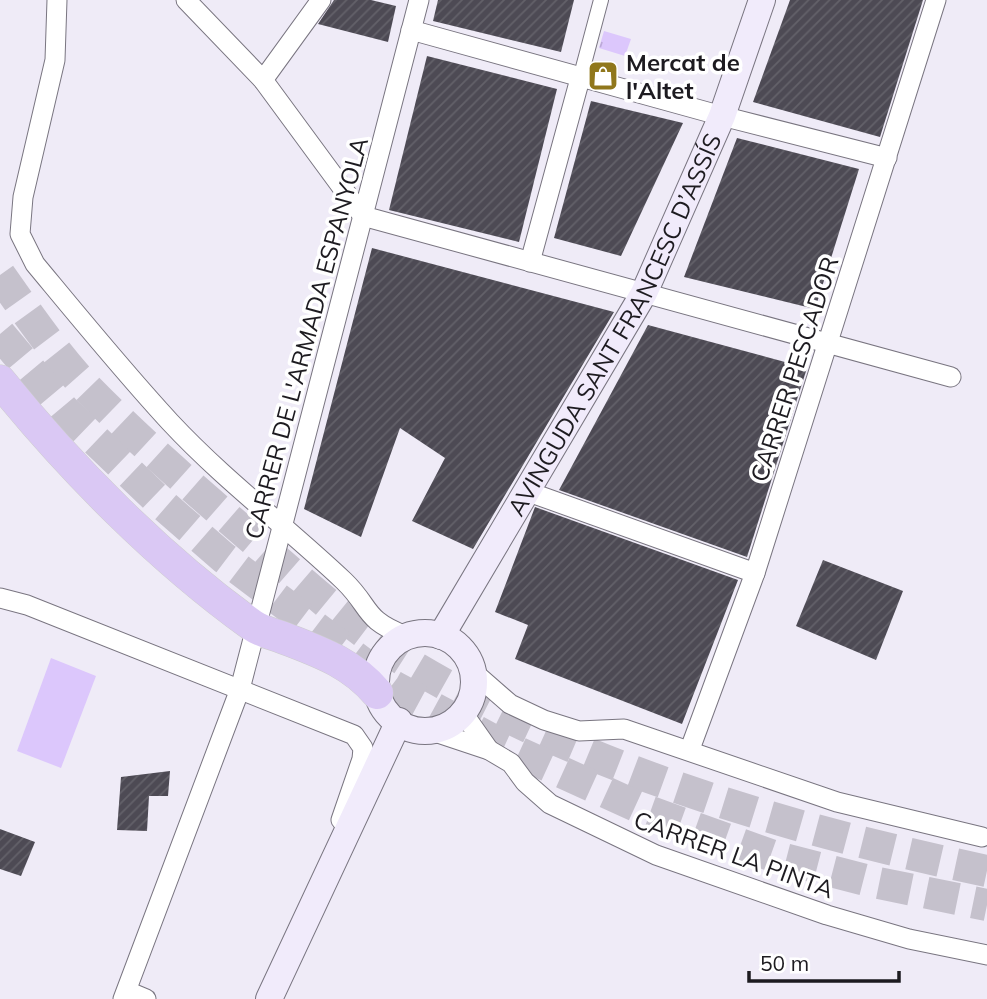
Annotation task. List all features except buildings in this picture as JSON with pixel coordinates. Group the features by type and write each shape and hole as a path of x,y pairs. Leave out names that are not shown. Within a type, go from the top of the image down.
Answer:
{"highway":[{"path":"0,381 38,428 106,497 207,590 256,628 336,659 357,673 377,692"}],"main road":[{"name":"AVINGUDA SANT FRANCESC D’ASSÍS","path":"441,636 644,293 722,116 762,0"},
{"path":"422,632 441,636 463,651 474,686 463,713 448,728 435,733 413,730 399,721 382,704 377,692 378,667 390,649 406,636 422,632"},
{"path":"269,999 399,721"}],"street":[{"path":"57,0 55,60 23,197 20,234 35,264 171,424 282,528 346,583 367,613 383,627 406,636"},
{"path":"186,0 263,80 363,216 951,377"},
{"path":"263,80 321,0"},
{"name":"CARRER DE L'ARMADA ESPANYOLA","path":"125,995 240,689 419,0"},
{"path":"530,262 601,0"},
{"name":"CARRER PESCADOR","path":"690,749 755,573 936,0"},
{"path":"411,30 722,116 887,158"},
{"path":"526,491 755,573"},
{"path":"0,598 27,605 354,735 363,748 317,894"},
{"path":"471,670 510,704 544,720 579,730 624,729 690,749 748,774 837,802 982,836"},
{"name":"CARRER LA PINTA","path":"463,713 489,750"},
{"name":"CARRER LA PINTA","path":"435,733 489,750 510,763 525,782 550,804 656,855 827,915 909,939 987,955"},
{"path":"125,995 146,999"}],"green space":[{"path":"604,31 631,39 625,56 599,48"},
{"path":"51,658 96,676 61,768 17,751"}],"tunnel":[{"path":"0,275 64,361 123,423 322,599 389,651 413,666 480,703 549,736 619,766 691,792 838,836 987,871"},
{"path":"0,334 64,410 161,503 224,558 393,686 502,745 645,810 776,857 869,881 987,905"}],"place":[{"name":"Mercat de l'Altet","path":"603,76"}]}
